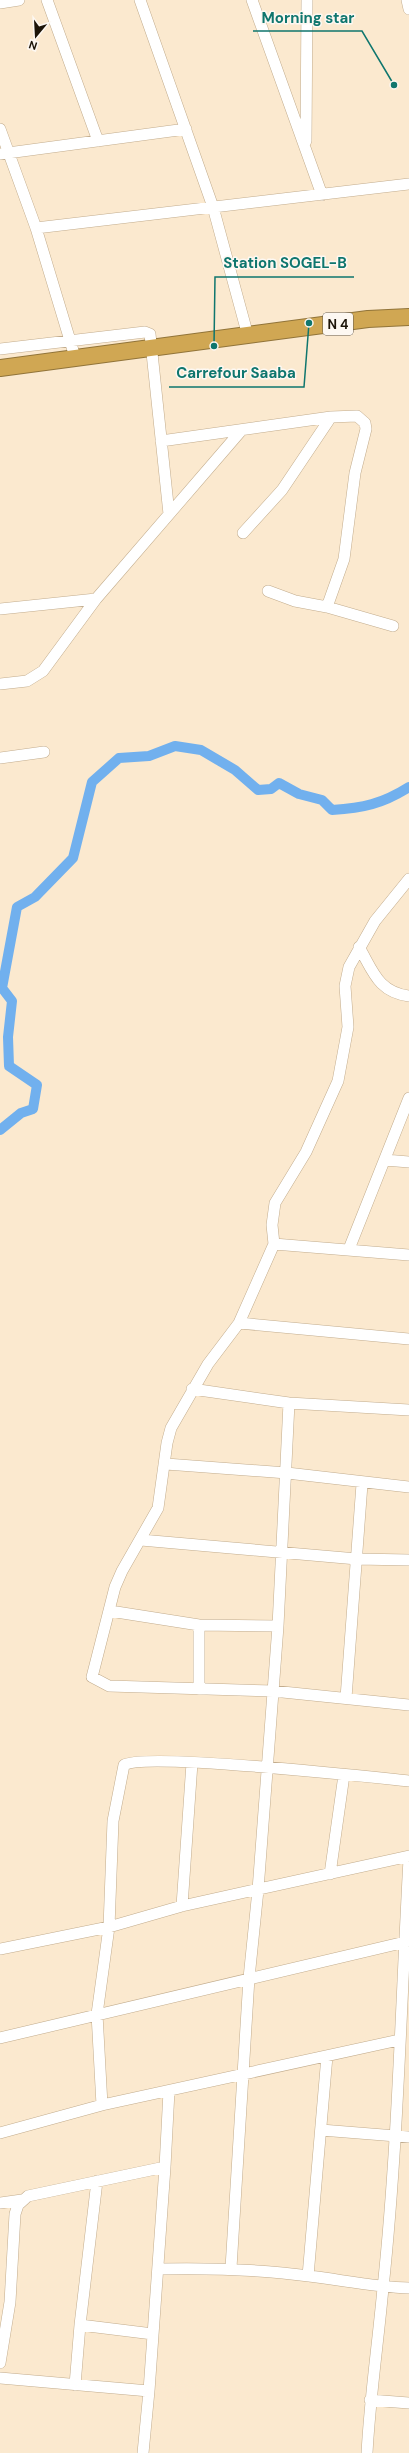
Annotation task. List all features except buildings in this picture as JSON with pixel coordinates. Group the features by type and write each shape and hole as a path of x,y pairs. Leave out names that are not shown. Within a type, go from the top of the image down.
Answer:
{"highway":[{"name":"N 4","path":"368,319 409,308"},
{"name":"N 4","path":"0,368 368,319 409,318"}],"street":[{"path":"0,3 19,0"},
{"path":"47,0 98,141"},
{"path":"140,0 214,208 248,336"},
{"path":"252,0 322,195"},
{"path":"306,150 307,0"},
{"path":"407,0 409,9"},
{"path":"0,129 4,153 36,228 75,357"},
{"path":"4,153 186,130"},
{"path":"36,228 409,184"},
{"path":"0,349 145,332 150,334 169,514"},
{"path":"161,441 240,432 331,417 357,416 365,423 366,429 355,473 344,559 327,607"},
{"path":"243,533 282,490 331,417"},
{"path":"0,684 27,681 43,671 96,600 240,432"},
{"path":"268,591 295,601 327,607 393,626"},
{"path":"0,609 96,600"},
{"path":"0,758 44,752"},
{"path":"409,879 375,921 349,967 345,986 348,1027 338,1081 306,1152 274,1203 272,1225 274,1244 239,1323 220,1346 192,1389 171,1428 167,1443 166,1464 158,1508 122,1571 92,1678 109,1686 273,1691 409,1705"},
{"path":"359,947 383,987 391,992 409,996"},
{"path":"349,1249 409,1098"},
{"path":"385,1160 409,1162"},
{"path":"274,1244 409,1255"},
{"path":"239,1323 409,1339"},
{"path":"192,1389 289,1403 409,1410"},
{"path":"231,2268 244,2074 248,1978 258,1890 278,1626 281,1552 287,1473 289,1403"},
{"path":"166,1464 287,1473 362,1484 409,1488"},
{"path":"346,1698 362,1484"},
{"path":"141,1540 357,1559 409,1560"},
{"path":"110,1611 199,1625 278,1626"},
{"path":"199,1625 199,1689"},
{"path":"102,2105 97,2014 108,1927 113,1821 122,1767 127,1762 192,1763 409,1780"},
{"path":"182,1906 192,1763"},
{"path":"330,1874 344,1775"},
{"path":"0,1949 108,1927 182,1906 409,1856"},
{"path":"368,2453 370,2400 383,2288 394,2136 399,2040 407,1942 409,1859"},
{"path":"0,2038 248,1978 407,1942"},
{"path":"0,2133 102,2105 399,2040"},
{"path":"308,2276 328,2056"},
{"path":"142,2453 159,2268 170,2090"},
{"path":"321,2130 409,2137"},
{"path":"0,2363 15,2214 18,2205 22,2200 28,2196 165,2167"},
{"path":"75,2385 80,2326 97,2182"},
{"path":"0,2204 22,2200"},
{"path":"159,2268 231,2268 308,2276 383,2288 409,2288"},
{"path":"80,2326 153,2334"},
{"path":"0,2378 148,2391"},
{"path":"370,2400 409,2404"}],"waterway":[{"path":"0,1130 21,1113 33,1109 37,1085 9,1066 8,1037 12,1001 2,988 17,907 35,897 73,858 92,782 119,758 149,756 175,746 201,750 235,770 258,790 271,789 279,783 299,794 322,800 332,810 372,804 399,793 409,787"}],"place":[{"name":"Morning star","path":"394,85"},
{"name":"Carrefour Saaba","path":"309,323"},
{"name":"Station SOGEL-B","path":"214,346"}]}
